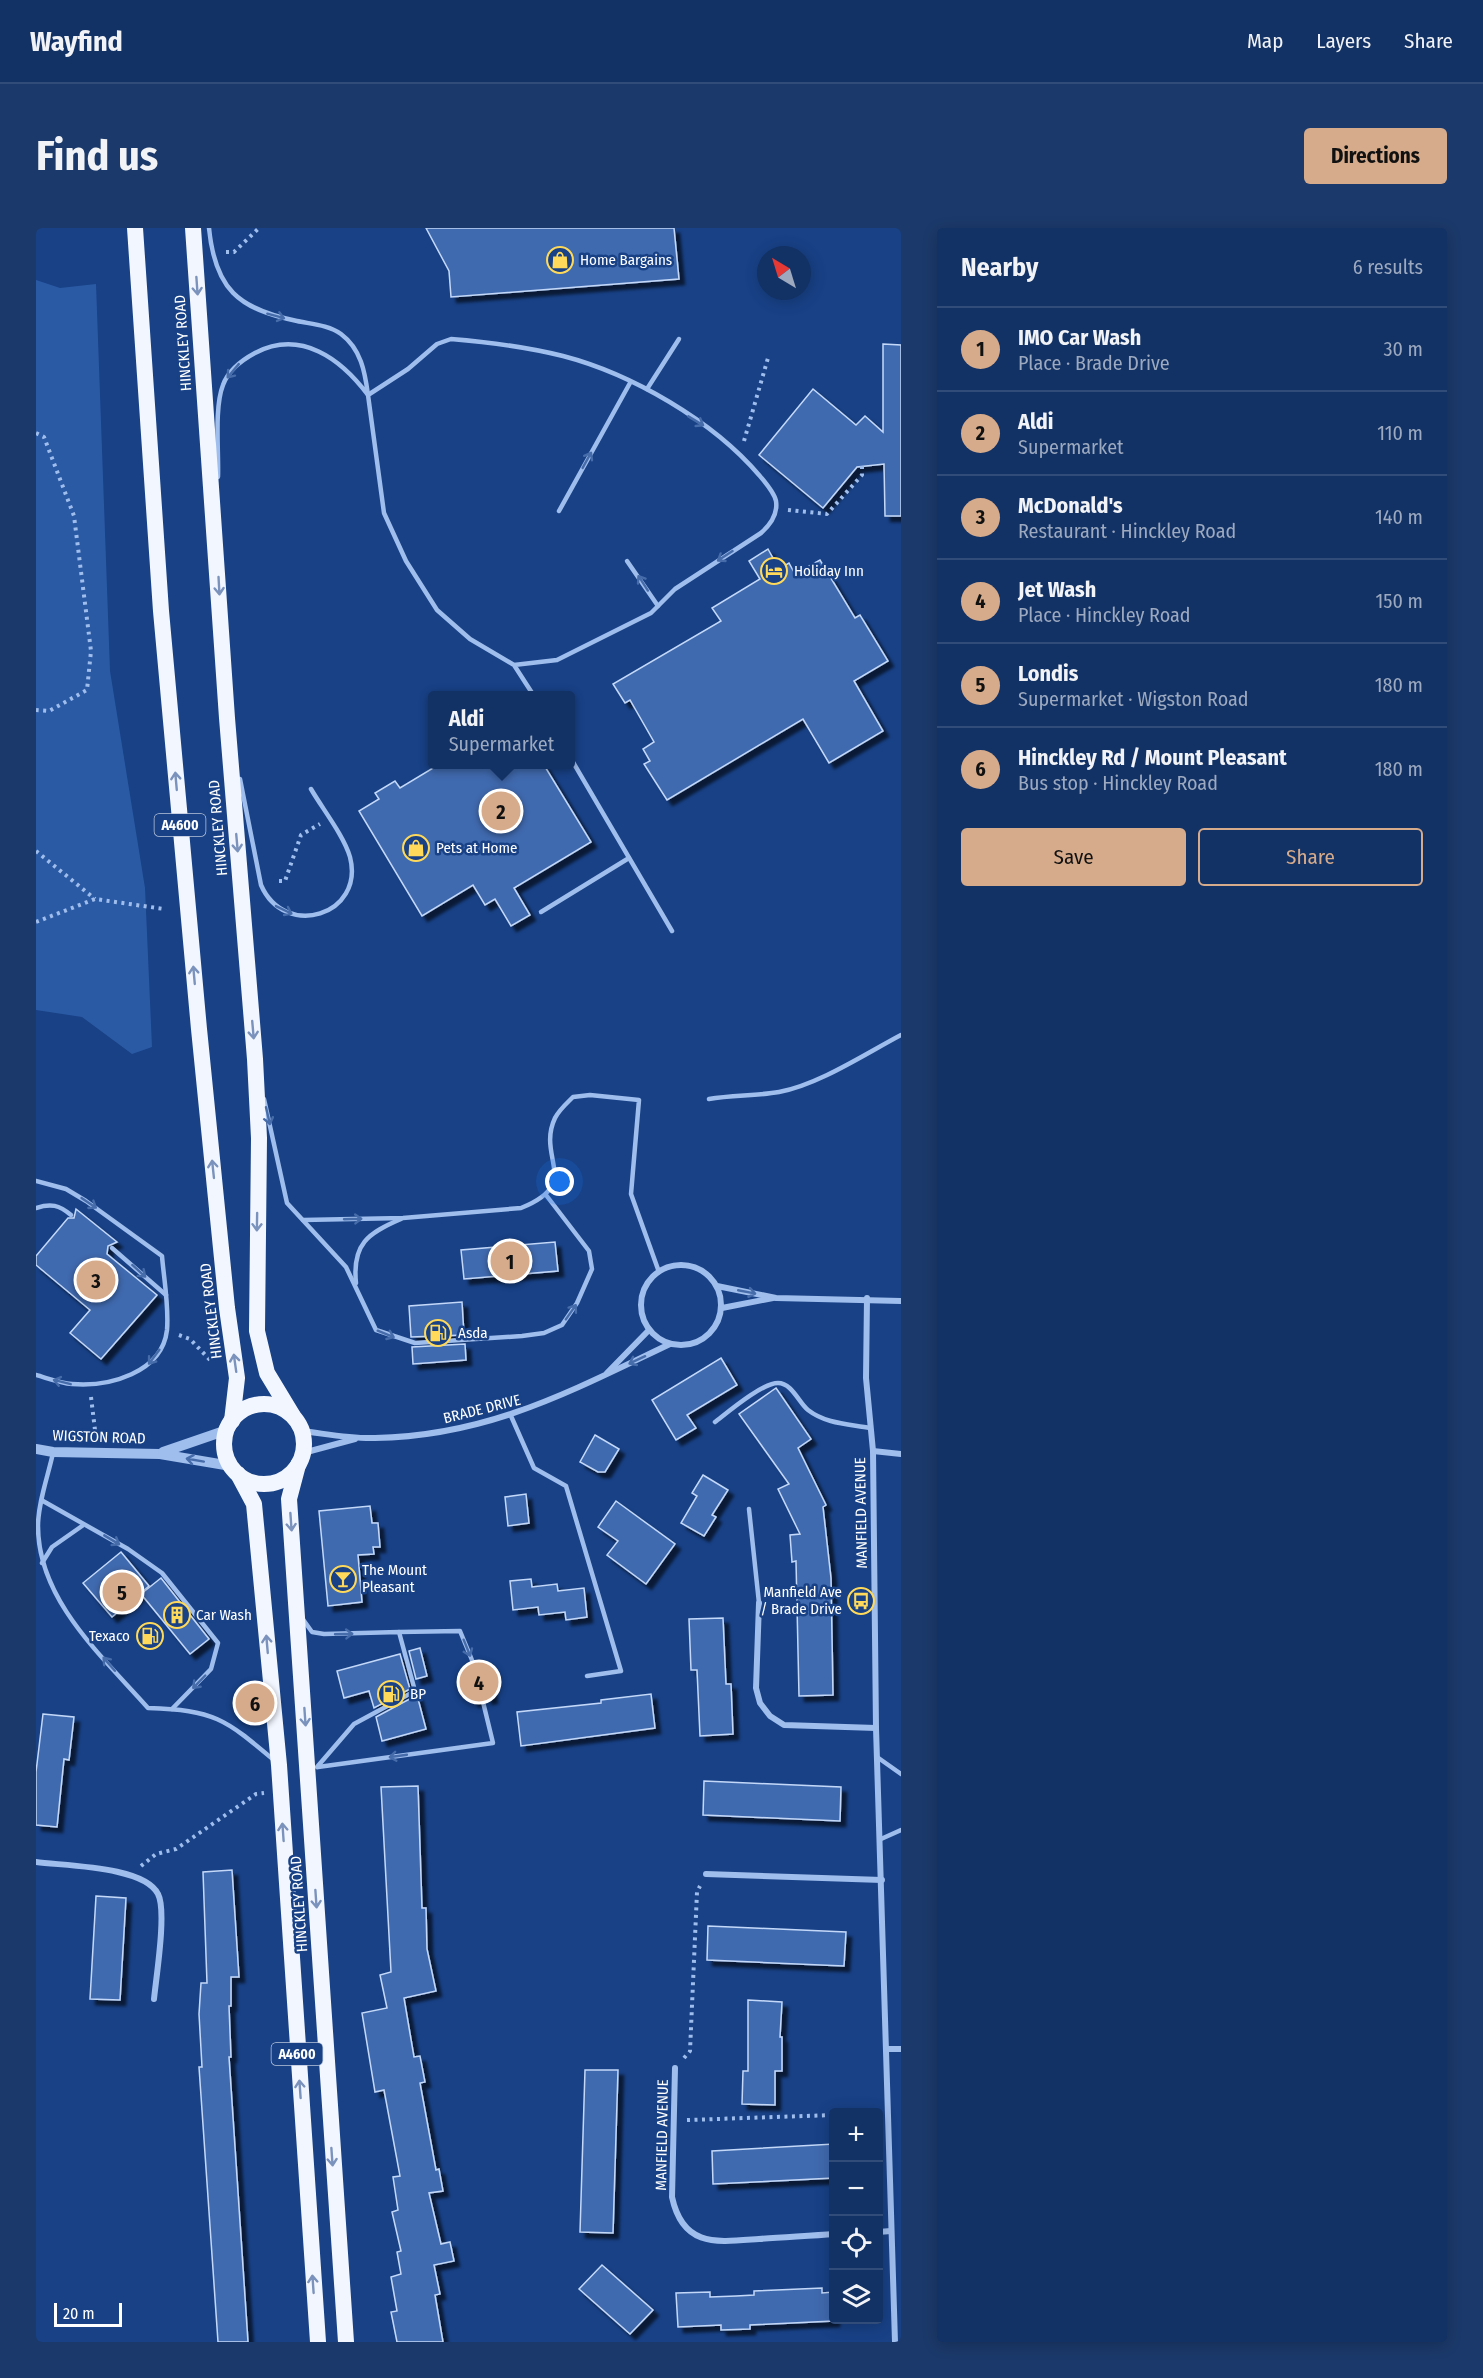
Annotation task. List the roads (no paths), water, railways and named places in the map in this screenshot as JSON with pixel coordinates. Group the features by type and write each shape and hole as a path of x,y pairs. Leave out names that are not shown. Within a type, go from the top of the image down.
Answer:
{"highway":[{"name":"HINCKLEY ROAD","path":"135,228 161,611 227,1308 237,1378 230,1426"},
{"name":"HINCKLEY ROAD","path":"193,228 227,718 255,1059 259,1138 257,1331 267,1373 293,1416"},
{"path":"230,1426 242,1411 256,1405 278,1406 293,1416"},
{"name":"A4600","path":"293,1416 302,1431 301,1459"},
{"name":"A4600","path":"230,1426 225,1449 234,1470"},
{"name":"HINCKLEY ROAD","path":"301,1459 289,1499 297,1611 313,1772 337,2234 346,2342"},
{"path":"234,1470 255,1483 274,1483 289,1476 301,1459"},
{"name":"HINCKLEY ROAD","path":"234,1470 254,1504 279,1765 318,2342"}],"street":[{"path":"675,1265 690,1265 709,1275 717,1286 722,1308 716,1327 707,1337 684,1346 670,1344 649,1330 641,1313 642,1295 648,1282 659,1272 675,1265"},
{"path":"717,1286 776,1298"},
{"path":"722,1308 776,1298 867,1298 901,1301"},
{"name":"MANFIELD AVENUE","path":"867,1298 866,1378 873,1451 876,1728 895,2342"},
{"name":"BRADE DRIVE","path":"604,1375 649,1330"},
{"name":"BRADE DRIVE","path":"302,1431 358,1438 439,1432 511,1416 573,1392 670,1344"},
{"name":"WIGSTON ROAD","path":"160,1454 230,1426"},
{"name":"BRADE DRIVE","path":"301,1459 358,1438"},
{"name":"WIGSTON ROAD","path":"36,1449 53,1452 160,1454 234,1470"},
{"path":"873,1451 901,1454"},
{"path":"759,1604 756,1688 760,1703 770,1716 784,1725 876,1728"},
{"path":"36,1862 132,1874 150,1884 158,1894 161,1912 154,2000"},
{"path":"706,1874 882,1880"},
{"path":"887,2049 901,2049"},
{"name":"MANFIELD AVENUE","path":"675,2068 672,2197 676,2215 686,2228 713,2242 829,2234"},
{"path":"883,2232 891,2231"}],"lane":[{"path":"209,228 212,255 227,289 240,301 256,310 277,317 323,326 340,333 352,345 361,360 369,395 380,491 384,513 394,538 437,610 470,639 514,665 531,691"},
{"path":"369,395 408,369 437,344 451,339 563,356 647,389 718,434 741,454 768,486 776,501 772,522 761,533 675,589 651,613 556,660 514,665"},
{"path":"647,389 680,339"},
{"path":"217,549 220,399 223,384 233,369 264,348 285,344 307,346 341,364 369,395"},
{"path":"559,511 630,383"},
{"path":"627,561 658,606"},
{"path":"227,718 261,885 267,897 287,913 303,916 330,910 347,891 351,880 350,858 311,789"},
{"path":"575,766 672,931"},
{"path":"541,912 629,858"},
{"path":"709,1099 779,1092 805,1084 901,1035"},
{"path":"255,1059 288,1203 346,1267 376,1330 415,1343 522,1336 544,1332 562,1324 577,1303 592,1269 589,1251 546,1195"},
{"path":"303,1220 403,1218 521,1208 546,1195 554,1177 552,1133 555,1119 573,1097 590,1095 639,1100 631,1194 659,1272"},
{"path":"36,1181 66,1189 162,1256 167,1330 162,1346 146,1367 129,1376 89,1384 71,1384 36,1375"},
{"path":"36,1208 48,1204 60,1206 71,1215"},
{"path":"357,1286 355,1268 364,1240 376,1229 403,1218"},
{"path":"112,1248 166,1295"},
{"path":"715,1422 772,1384 781,1383 790,1389 807,1410 823,1419 870,1428"},
{"path":"511,1416 534,1468 566,1486 621,1671 587,1676"},
{"path":"53,1452 38,1523 42,1563 60,1602 148,1708 206,1713 232,1725 279,1765"},
{"path":"43,1501 82,1526 128,1549 162,1573 218,1643 211,1669 172,1709"},
{"path":"749,1509 759,1604"},
{"path":"42,1563 52,1547 82,1526"},
{"path":"297,1611 312,1632 324,1634 460,1631 474,1665 493,1743 313,1772"},
{"path":"313,1772 354,1724 415,1691 399,1632"},
{"path":"877,1756 901,1774"},
{"path":"881,1839 901,1830"}],"place":[{"name":"Home Bargains","path":"560,260"},
{"name":"Holiday Inn","path":"774,571"},
{"name":"Aldi","path":"501,811"},
{"name":"Pets at Home","path":"416,848"},
{"name":"IMO Car Wash","path":"510,1261"},
{"name":"McDonald's","path":"96,1280"},
{"name":"Asda","path":"438,1333"},
{"name":"The Mount Pleasant","path":"343,1579"},
{"name":"Londis","path":"122,1592"},
{"name":"Manfield Ave / Brade Drive","path":"861,1601"},
{"name":"Car Wash","path":"177,1615"},
{"name":"Texaco","path":"150,1636"},
{"name":"Jet Wash","path":"479,1682"},
{"name":"BP","path":"391,1694"},
{"name":"Hinckley Rd / Mount Pleasant","path":"255,1703"}]}
